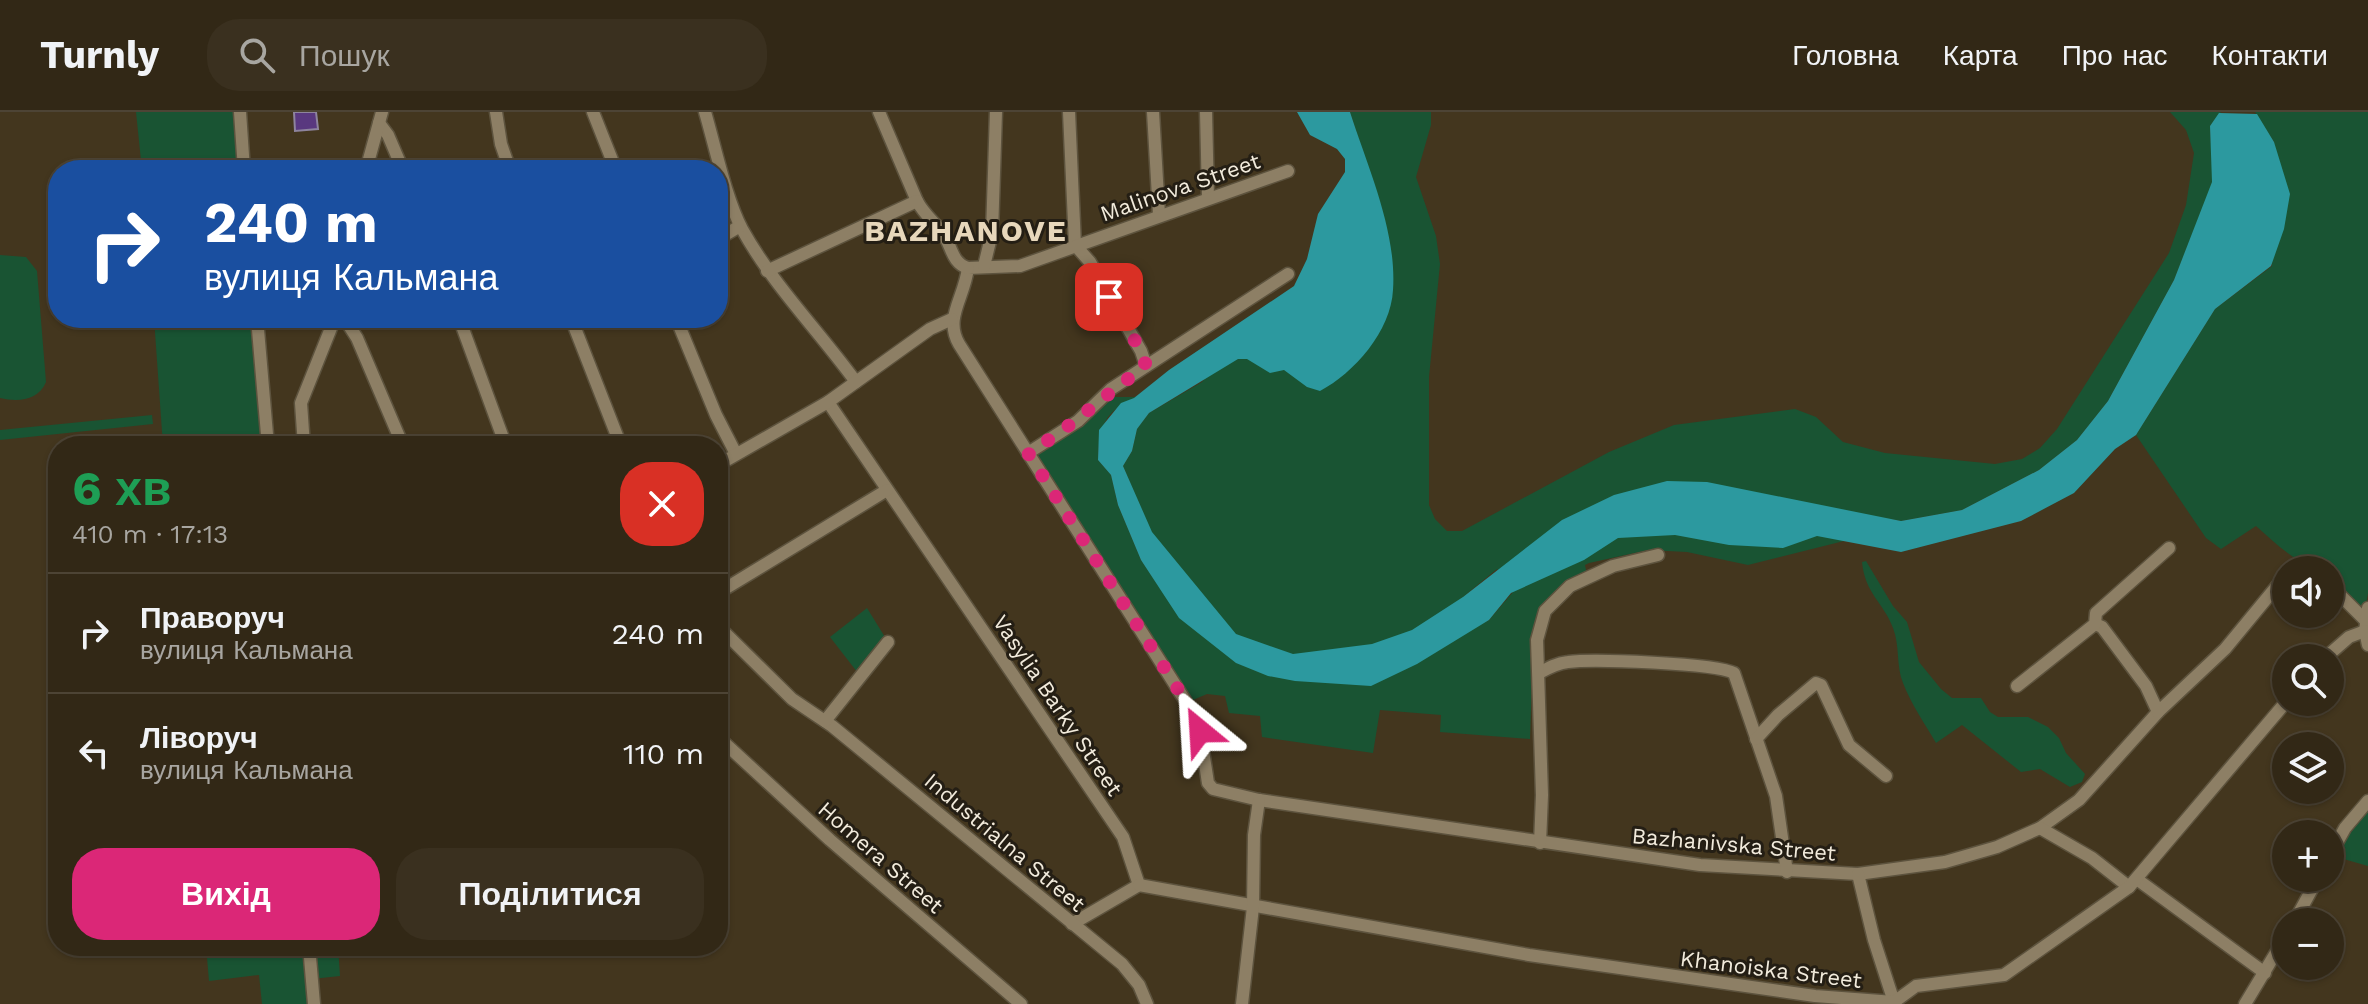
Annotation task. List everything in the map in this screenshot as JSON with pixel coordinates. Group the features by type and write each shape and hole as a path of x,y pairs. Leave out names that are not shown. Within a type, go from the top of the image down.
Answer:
{"street":[{"path":"240,112 243,160"},
{"path":"496,112 507,160"},
{"path":"593,112 612,160"},
{"path":"705,112 720,160"},
{"path":"879,112 923,213 941,230 959,265 968,268 965,291 952,319 952,333 1193,713 1200,731 1208,783 1218,791 1259,800 1254,835 1253,907 1242,1004"},
{"path":"984,266 992,233 996,112"},
{"path":"1069,112 1075,245 1090,262 1141,351 1146,366"},
{"path":"1153,112 1159,214"},
{"path":"1206,112 1208,197"},
{"path":"369,160 380,118"},
{"path":"380,118 399,160"},
{"name":"Malinova Street","path":"968,268 984,266 1006,269 1020,266 1159,214 1288,171"},
{"path":"728,187 740,226 767,271 856,382"},
{"path":"767,271 917,201"},
{"path":"728,233 740,226"},
{"path":"1028,453 1078,421 1111,389 1288,274"},
{"path":"728,459 828,402 930,329 952,319"},
{"path":"258,328 267,436"},
{"path":"303,436 301,403 333,328"},
{"path":"347,328 357,338 399,436"},
{"path":"463,328 502,436"},
{"path":"575,328 617,436"},
{"path":"680,328 727,436"},
{"name":"Vasylia Barky Street","path":"828,402 1123,837 1139,885"},
{"path":"728,438 736,454"},
{"path":"728,587 887,490"},
{"path":"2017,686 2095,624 2096,613 2169,548"},
{"path":"1540,843 1539,627 1545,611 1570,586 1613,566 1658,555"},
{"name":"Bazhanivska Street","path":"1259,800 1700,865 1787,872 1858,874 1972,855 2040,828 2079,800 2158,712 2225,649 2272,592"},
{"path":"2344,598 2366,619 2368,645"},
{"path":"2341,644 2366,619"},
{"path":"2095,624 2102,627 2146,686 2158,712"},
{"name":"Industrialna Street","path":"728,636 769,679 808,713 825,721 1130,973 1147,1004"},
{"path":"825,721 888,642"},
{"path":"1539,673 1566,662 1595,661 1729,670 1736,676 1776,796 1787,872"},
{"path":"1756,739 1778,715 1816,683 1821,685 1849,745 1886,776"},
{"path":"1858,874 1866,913 1894,1002 1916,986 2004,975 2133,883 2274,716"},
{"name":"Homera Street","path":"728,746 852,860 1021,1004"},
{"path":"2344,830 2368,801"},
{"path":"2040,828 2133,883 2265,973"},
{"path":"1072,924 1139,885"},
{"name":"Khanoiska Street","path":"1139,885 1253,907 1684,978 1815,996 1894,1002"},
{"path":"310,956 314,1004"},
{"path":"2245,1004 2272,961"}],"green space":[{"path":"136,112 240,112 243,160 141,160"},
{"path":"1350,112 1431,112 1431,125 1416,177 1436,236 1440,264 1429,377 1429,505 1435,519 1447,531 1462,531 1609,452 1674,425 1795,409 1816,417 1843,442 1885,453 1995,464 2022,459 2040,448 2057,429 2169,253 2186,205 2194,153 2186,130 2170,112 2221,112 2210,126 2213,182 2174,280 2108,401 2077,440 2039,470 1962,510 1901,521 1890,519 1876,533 1748,565 1687,552 1648,550 1589,563 1585,565 1587,575 1548,599 1533,648 1530,739 1440,732 1441,715 1380,710 1373,753 1262,737 1260,716 1229,713 1225,696 1207,694 1186,703 1037,454 1114,397 1136,397 1117,408 1105,421 1098,460 1111,475 1118,505 1141,560 1158,585 1208,601 1151,532 1123,466 1132,451 1137,429 1149,413 1202,382 1211,372 1273,341 1367,165","holes":["1497,569 1513,592 1489,620 1465,633 1463,597"]},
{"path":"2255,112 2368,112 2368,593 2365,610 2344,593 2344,556 2292,556 2256,526 2221,549 2206,538 2136,435 2215,309 2272,266 2274,142"},
{"path":"0,255 26,257 37,271 46,382 38,393 20,400 0,398"},
{"path":"155,328 258,328 267,436 162,436"},
{"path":"152,415 153,424 0,440 0,430"},
{"path":"1866,561 1893,606 1907,622 1919,662 1941,689 1952,698 1981,698 1990,712 1998,717 2028,717 2048,727 2085,774 2082,782 2070,787 2040,769 2021,772 1962,725 1936,743 1903,683 1895,635 1867,582 1862,562"},
{"path":"867,608 888,642 861,677 830,637"},
{"path":"2368,810 2368,866 2344,859 2344,842"},
{"path":"207,956 339,956 340,976 312,979 314,1004 262,1004 259,975 209,981"}],"water":[{"path":"1297,112 1350,112 1380,200 1390,245 1393,290 1386,321 1358,362 1320,391 1307,387 1284,370 1270,373 1247,359 1238,359 1149,413 1137,429 1132,451 1123,466 1152,532 1236,634 1293,654 1372,644 1412,630 1463,597 1562,520 1614,495 1667,481 1707,482 1901,521 1962,510 2039,470 2077,440 2108,401 2174,280 2212,182 2210,126 2219,113 2257,114 2274,142 2290,194 2284,229 2271,266 2215,309 2136,435 2115,449 2074,493 2021,521 1901,552 1817,536 1783,548 1729,545 1675,535 1618,538 1584,560 1511,593 1489,620 1417,664 1371,686 1295,681 1268,676 1236,663 1179,618 1141,560 1118,505 1111,475 1098,460 1099,430 1121,403 1134,398 1169,370 1294,286 1307,259 1318,214 1345,172 1345,159 1337,149 1310,135"}],"building":[{"path":"294,112 316,112 318,129 295,131"}],"district":[{"name":"BAZHANOVE","path":"966,231"}],"route":[{"path":"1109,297 1141,351 1146,366 1111,389 1078,421 1028,453 1193,713 1200,731"}]}
